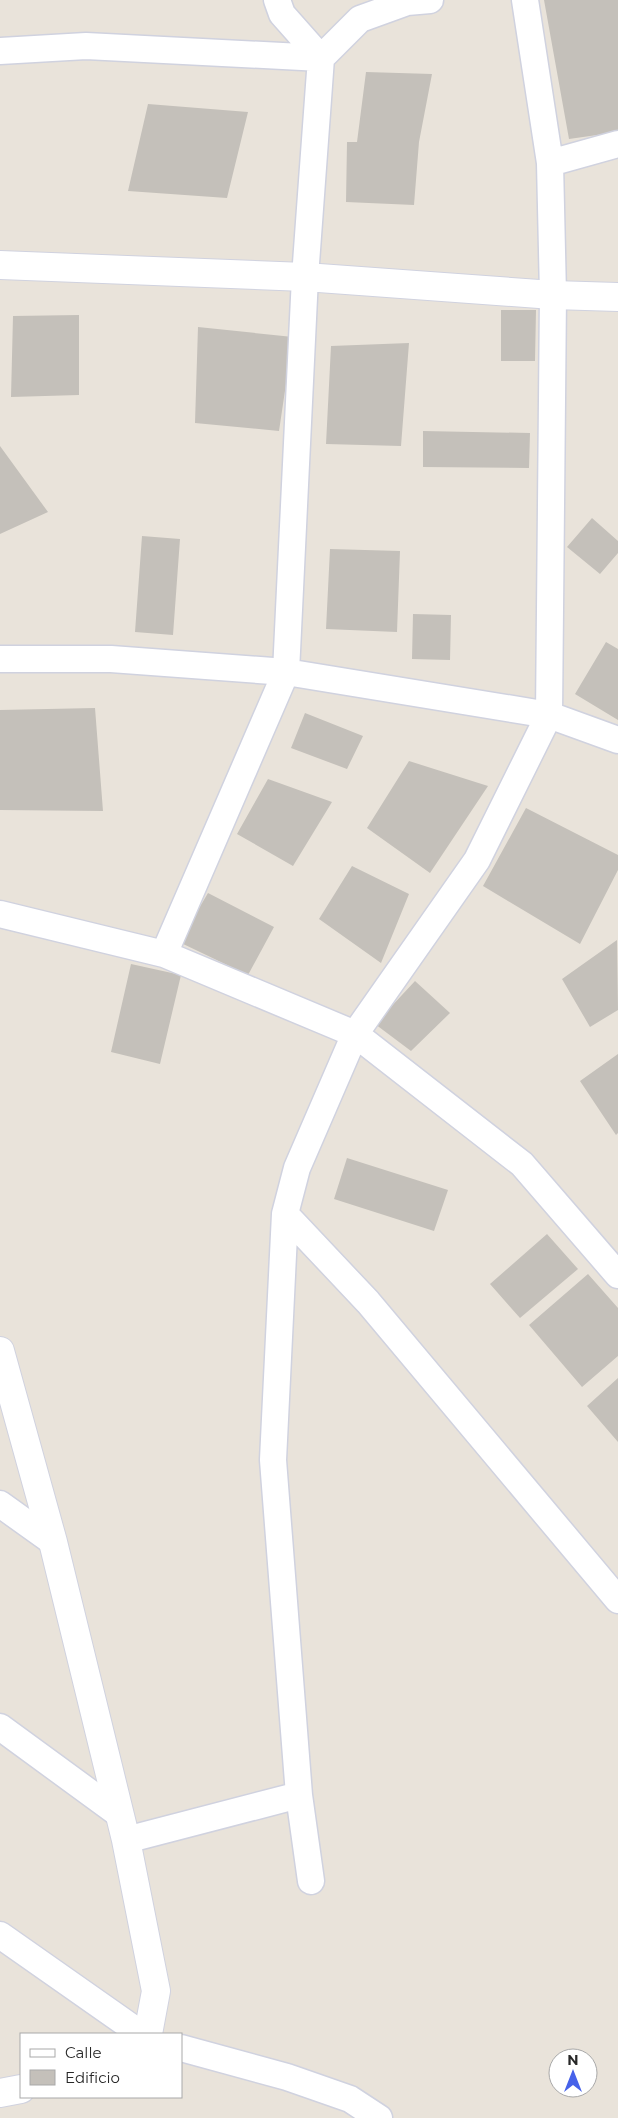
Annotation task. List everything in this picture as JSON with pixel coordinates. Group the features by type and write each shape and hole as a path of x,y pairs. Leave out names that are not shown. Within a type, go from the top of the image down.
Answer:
{"street":[{"path":"277,0 282,14 321,58"},
{"path":"312,1881 299,1795 273,1460 285,1214 297,1168 355,1034 477,860 549,715 553,295 550,163 525,0"},
{"path":"164,954 286,672 305,277 321,58 360,19 415,1"},
{"path":"0,51 86,46 321,58"},
{"path":"550,163 618,144"},
{"path":"0,265 305,277 553,295 618,297"},
{"path":"0,660 111,658 286,672 549,715 618,740"},
{"path":"0,914 164,954 355,1034 522,1164 618,1275"},
{"path":"285,1214 368,1302 618,1600"},
{"path":"0,1351 53,1542 126,1840 156,1990 148,2033"},
{"path":"0,1504 53,1542"},
{"path":"0,1727 119,1814"},
{"path":"126,1840 299,1795"},
{"path":"0,1935 140,2033"},
{"path":"182,2048 287,2077 350,2098 379,2118"},
{"path":"0,2094 20,2089"}],"building":[{"path":"544,0 618,0 618,132 569,139"},
{"path":"366,72 432,74 419,142 414,205 346,202 347,142 357,142"},
{"path":"148,104 248,112 227,198 128,191"},
{"path":"501,310 536,310 535,361 501,361"},
{"path":"79,315 79,395 11,397 13,316"},
{"path":"198,327 293,337 279,431 195,423"},
{"path":"409,343 401,446 326,444 331,346"},
{"path":"423,431 530,433 529,468 423,467"},
{"path":"0,446 48,512 0,534"},
{"path":"592,518 618,541 618,553 600,574 567,547"},
{"path":"142,536 180,539 173,635 135,632"},
{"path":"330,549 400,551 397,632 326,629"},
{"path":"413,614 451,615 450,660 412,659"},
{"path":"606,642 618,649 618,720 575,694"},
{"path":"95,708 103,811 0,810 0,710"},
{"path":"305,713 363,736 347,769 291,748"},
{"path":"409,761 488,786 430,873 367,828"},
{"path":"268,779 332,802 293,866 237,834"},
{"path":"526,808 618,855 618,870 580,944 483,886"},
{"path":"352,866 409,894 381,963 319,919"},
{"path":"208,893 274,927 248,975 179,942"},
{"path":"617,940 618,1010 590,1027 562,979"},
{"path":"131,964 181,975 160,1064 111,1052"},
{"path":"415,981 450,1013 411,1051 375,1024"},
{"path":"618,1054 618,1133 616,1135 580,1081"},
{"path":"347,1158 448,1190 434,1231 334,1199"},
{"path":"547,1234 578,1269 520,1318 490,1284"},
{"path":"588,1274 618,1308 618,1356 582,1387 529,1325"},
{"path":"618,1378 618,1442 587,1406"}]}
